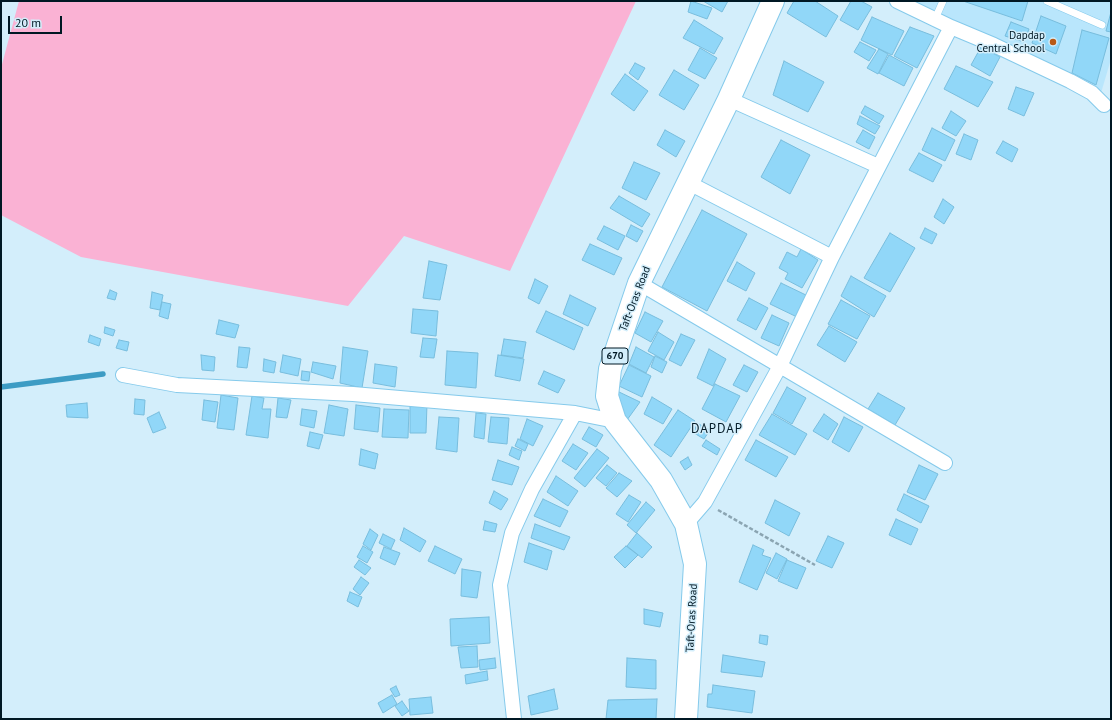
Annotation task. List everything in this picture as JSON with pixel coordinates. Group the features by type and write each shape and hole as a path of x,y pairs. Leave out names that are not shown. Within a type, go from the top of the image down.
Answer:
{"main road":[{"name":"Taft-Oras Road","path":"686,719 695,564 686,524 661,480 615,421 608,396 610,369 639,283 687,182 729,99 773,1"}],"street":[{"path":"897,1 1070,81 1092,94 1104,105"},
{"path":"686,524 705,502 780,366 832,257 951,27"},
{"path":"729,99 878,166"},
{"path":"687,182 832,257"},
{"path":"639,283 945,463"},
{"path":"123,375 177,385 353,394 575,413 615,421"},
{"path":"514,719 500,585 512,533 532,489 575,413"}],"lane":[{"path":"935,19 942,1"},
{"path":"1047,1 1102,25"}],"path":[{"path":"705,502 815,565"}],"shaded area":[{"path":"19,1 636,1 510,271 404,236 348,306 81,257 1,215 1,68"},
{"name":"Dapdap Central School","path":"910,1 1111,1 1111,59 1101,93"}],"building":[{"path":"691,1 712,8 707,19 688,12"},
{"path":"703,1 728,1 722,12"},
{"path":"794,1 815,1 838,16 826,37 787,13"},
{"path":"851,1 861,1 872,7 858,30 840,20"},
{"path":"963,1 1028,1 1022,21"},
{"path":"1111,12 1111,32 1106,31"},
{"path":"1041,16 1066,26 1056,54 1032,43"},
{"path":"872,17 904,31 892,55 861,40"},
{"path":"694,20 723,38 714,54 683,38"},
{"path":"1011,22 1029,29 1024,42 1005,36"},
{"path":"910,27 934,36 917,68 894,56"},
{"path":"1082,30 1109,38 1096,85 1072,73"},
{"path":"860,42 876,50 869,61 854,52"},
{"path":"981,47 1000,57 990,76 971,65"},
{"path":"700,48 717,58 705,79 688,70"},
{"path":"879,49 888,54 878,74 867,68"},
{"path":"889,55 913,68 904,86 879,73"},
{"path":"784,61 824,82 808,112 773,95"},
{"path":"635,63 645,68 638,80 629,73"},
{"path":"956,66 993,82 978,107 944,89"},
{"path":"674,70 699,85 684,110 659,95"},
{"path":"625,74 648,91 634,111 611,94"},
{"path":"1016,87 1034,93 1024,116 1008,109"},
{"path":"865,106 884,116 879,124 861,113"},
{"path":"951,111 966,121 956,136 942,128"},
{"path":"860,116 880,126 875,134 857,124"},
{"path":"932,128 955,140 945,161 922,150"},
{"path":"665,130 685,141 676,157 657,145"},
{"path":"863,130 875,137 869,149 856,142"},
{"path":"964,134 978,140 971,160 956,154"},
{"path":"781,140 810,155 790,194 761,177"},
{"path":"1003,141 1018,149 1012,162 996,153"},
{"path":"919,153 942,165 933,182 909,170"},
{"path":"634,162 660,173 646,200 622,188"},
{"path":"619,196 650,214 642,227 610,208"},
{"path":"943,199 954,207 944,224 934,217"},
{"path":"702,210 747,234 707,311 662,287"},
{"path":"631,225 643,231 637,242 626,236"},
{"path":"604,226 625,236 618,250 597,239"},
{"path":"925,228 937,234 932,244 920,238"},
{"path":"890,233 915,248 890,292 864,278"},
{"path":"590,244 622,258 614,275 582,260"},
{"path":"801,249 818,260 802,288 785,279 788,273 779,268 787,252 797,257"},
{"path":"429,261 447,265 440,300 423,298"},
{"path":"737,262 755,273 746,291 727,281"},
{"path":"851,276 886,296 874,317 841,296"},
{"path":"535,279 548,286 539,304 528,298"},
{"path":"781,283 808,296 797,317 770,304"},
{"path":"110,290 117,293 115,300 107,298"},
{"path":"152,292 163,295 160,310 150,308"},
{"path":"570,295 596,308 588,326 563,314"},
{"path":"749,298 768,308 756,330 737,320"},
{"path":"841,300 870,316 857,339 828,324"},
{"path":"162,302 171,304 168,319 159,316"},
{"path":"413,309 438,311 436,336 411,333"},
{"path":"546,311 583,328 574,350 536,332"},
{"path":"645,312 663,321 651,342 635,333"},
{"path":"772,315 789,323 779,346 761,338"},
{"path":"219,320 239,325 235,338 216,334"},
{"path":"829,326 857,342 845,362 817,345"},
{"path":"105,327 115,330 113,336 104,333"},
{"path":"658,332 674,342 664,360 648,351"},
{"path":"681,334 695,340 681,366 669,360"},
{"path":"90,335 101,339 99,346 88,342"},
{"path":"423,338 437,339 434,358 420,357"},
{"path":"504,339 526,342 523,358 501,355"},
{"path":"119,340 129,342 127,351 116,348"},
{"path":"239,347 250,348 247,368 237,367"},
{"path":"343,347 368,351 362,388 340,383"},
{"path":"636,347 654,357 646,373 629,364"},
{"path":"709,349 726,359 713,386 697,378"},
{"path":"447,351 478,353 476,388 445,385"},
{"path":"201,355 215,357 214,371 202,370"},
{"path":"283,355 301,359 298,376 280,372"},
{"path":"498,355 524,359 520,381 495,376"},
{"path":"655,356 667,362 662,373 651,367"},
{"path":"264,359 276,362 274,373 263,371"},
{"path":"313,362 336,366 333,379 311,372"},
{"path":"375,364 397,367 395,387 373,383"},
{"path":"629,365 651,376 642,397 619,386"},
{"path":"744,365 758,372 747,392 733,385"},
{"path":"302,371 310,372 309,381 301,380"},
{"path":"544,371 565,380 558,393 538,384"},
{"path":"715,384 740,396 726,422 702,409"},
{"path":"787,387 806,398 792,424 773,413"},
{"path":"617,391 640,402 627,420 619,407"},
{"path":"878,393 905,408 895,425 868,409"},
{"path":"221,395 238,398 234,430 217,428"},
{"path":"252,396 264,398 262,409 271,409 268,438 246,435"},
{"path":"652,397 672,409 663,424 644,414"},
{"path":"278,398 291,400 287,418 276,417"},
{"path":"135,399 145,400 144,415 134,414"},
{"path":"204,400 218,402 215,422 202,420"},
{"path":"87,403 88,418 67,417 66,405"},
{"path":"410,403 427,404 426,433 410,433"},
{"path":"329,405 348,409 344,436 324,433"},
{"path":"356,405 380,408 378,432 354,429"},
{"path":"302,409 317,411 314,428 300,425"},
{"path":"384,409 409,410 408,438 382,437"},
{"path":"678,410 695,421 671,457 654,445"},
{"path":"159,412 166,428 153,433 147,418"},
{"path":"476,413 486,414 484,439 474,437"},
{"path":"772,414 807,434 795,455 759,435"},
{"path":"824,414 838,424 828,440 813,431"},
{"path":"439,417 459,418 457,452 436,449"},
{"path":"491,417 509,418 507,444 488,442"},
{"path":"844,417 863,427 849,452 832,442"},
{"path":"527,419 543,426 533,446 520,439"},
{"path":"697,423 710,430 704,439 694,433"},
{"path":"589,427 603,435 596,447 582,439"},
{"path":"310,432 323,435 319,449 307,446"},
{"path":"518,439 528,444 525,451 515,446"},
{"path":"706,440 720,449 717,455 702,446"},
{"path":"756,440 788,457 776,477 745,460"},
{"path":"573,444 588,453 576,470 562,461"},
{"path":"512,447 522,451 519,460 509,455"},
{"path":"361,449 378,454 375,469 359,465"},
{"path":"597,449 609,458 585,487 574,478"},
{"path":"688,457 692,465 685,470 680,462"},
{"path":"498,460 519,467 512,485 492,480"},
{"path":"607,465 617,473 606,486 596,478"},
{"path":"919,465 938,474 925,500 907,492"},
{"path":"619,473 632,481 617,497 606,488"},
{"path":"556,476 578,491 568,506 547,492"},
{"path":"494,491 508,499 501,510 489,503"},
{"path":"904,494 929,506 921,523 897,510"},
{"path":"629,495 641,502 628,522 616,514"},
{"path":"543,499 568,511 560,527 534,516"},
{"path":"775,500 800,513 789,536 765,523"},
{"path":"646,502 655,510 636,533 627,525"},
{"path":"896,519 918,529 911,545 889,535"},
{"path":"485,521 497,524 495,532 483,530"},
{"path":"535,524 570,537 564,550 531,538"},
{"path":"404,528 426,541 420,552 400,540"},
{"path":"370,529 378,535 371,550 363,544"},
{"path":"637,533 652,547 642,558 627,546"},
{"path":"383,534 395,540 391,549 379,543"},
{"path":"828,536 844,543 832,568 816,561"},
{"path":"529,543 552,551 547,570 524,562"},
{"path":"753,545 764,550 762,555 771,558 757,590 739,582"},
{"path":"363,546 373,552 367,563 357,557"},
{"path":"435,546 462,559 455,574 428,561"},
{"path":"626,546 638,555 625,568 614,557"},
{"path":"384,547 400,553 395,565 380,558"},
{"path":"776,553 787,559 777,579 766,573"},
{"path":"359,560 371,568 365,575 354,567"},
{"path":"787,560 806,568 797,589 778,581"},
{"path":"462,569 481,572 477,598 461,596"},
{"path":"361,577 369,583 360,595 353,589"},
{"path":"350,592 362,597 358,607 347,601"},
{"path":"644,609 663,613 660,627 644,624"},
{"path":"489,617 490,643 451,646 450,619"},
{"path":"760,635 768,636 767,645 759,643"},
{"path":"477,646 478,667 461,668 458,647"},
{"path":"723,655 765,662 762,677 721,672"},
{"path":"495,658 496,668 480,670 479,660"},
{"path":"627,658 656,660 656,689 626,687"},
{"path":"487,671 488,680 466,684 465,675"},
{"path":"713,685 755,691 752,713 707,707 708,694 712,694"},
{"path":"396,686 400,695 395,697 390,689"},
{"path":"554,689 558,709 531,715 528,696"},
{"path":"392,695 397,704 383,713 378,703"},
{"path":"431,697 433,713 410,715 409,699"},
{"path":"657,699 656,719 606,719 608,700"},
{"path":"402,701 409,711 402,716 395,706"}],"waterway":[{"path":"1,387 103,374"}],"place":[{"name":"Dapdap Central School","path":"1053,42"}],"district":[{"name":"DAPDAP","path":"717,429"}]}
